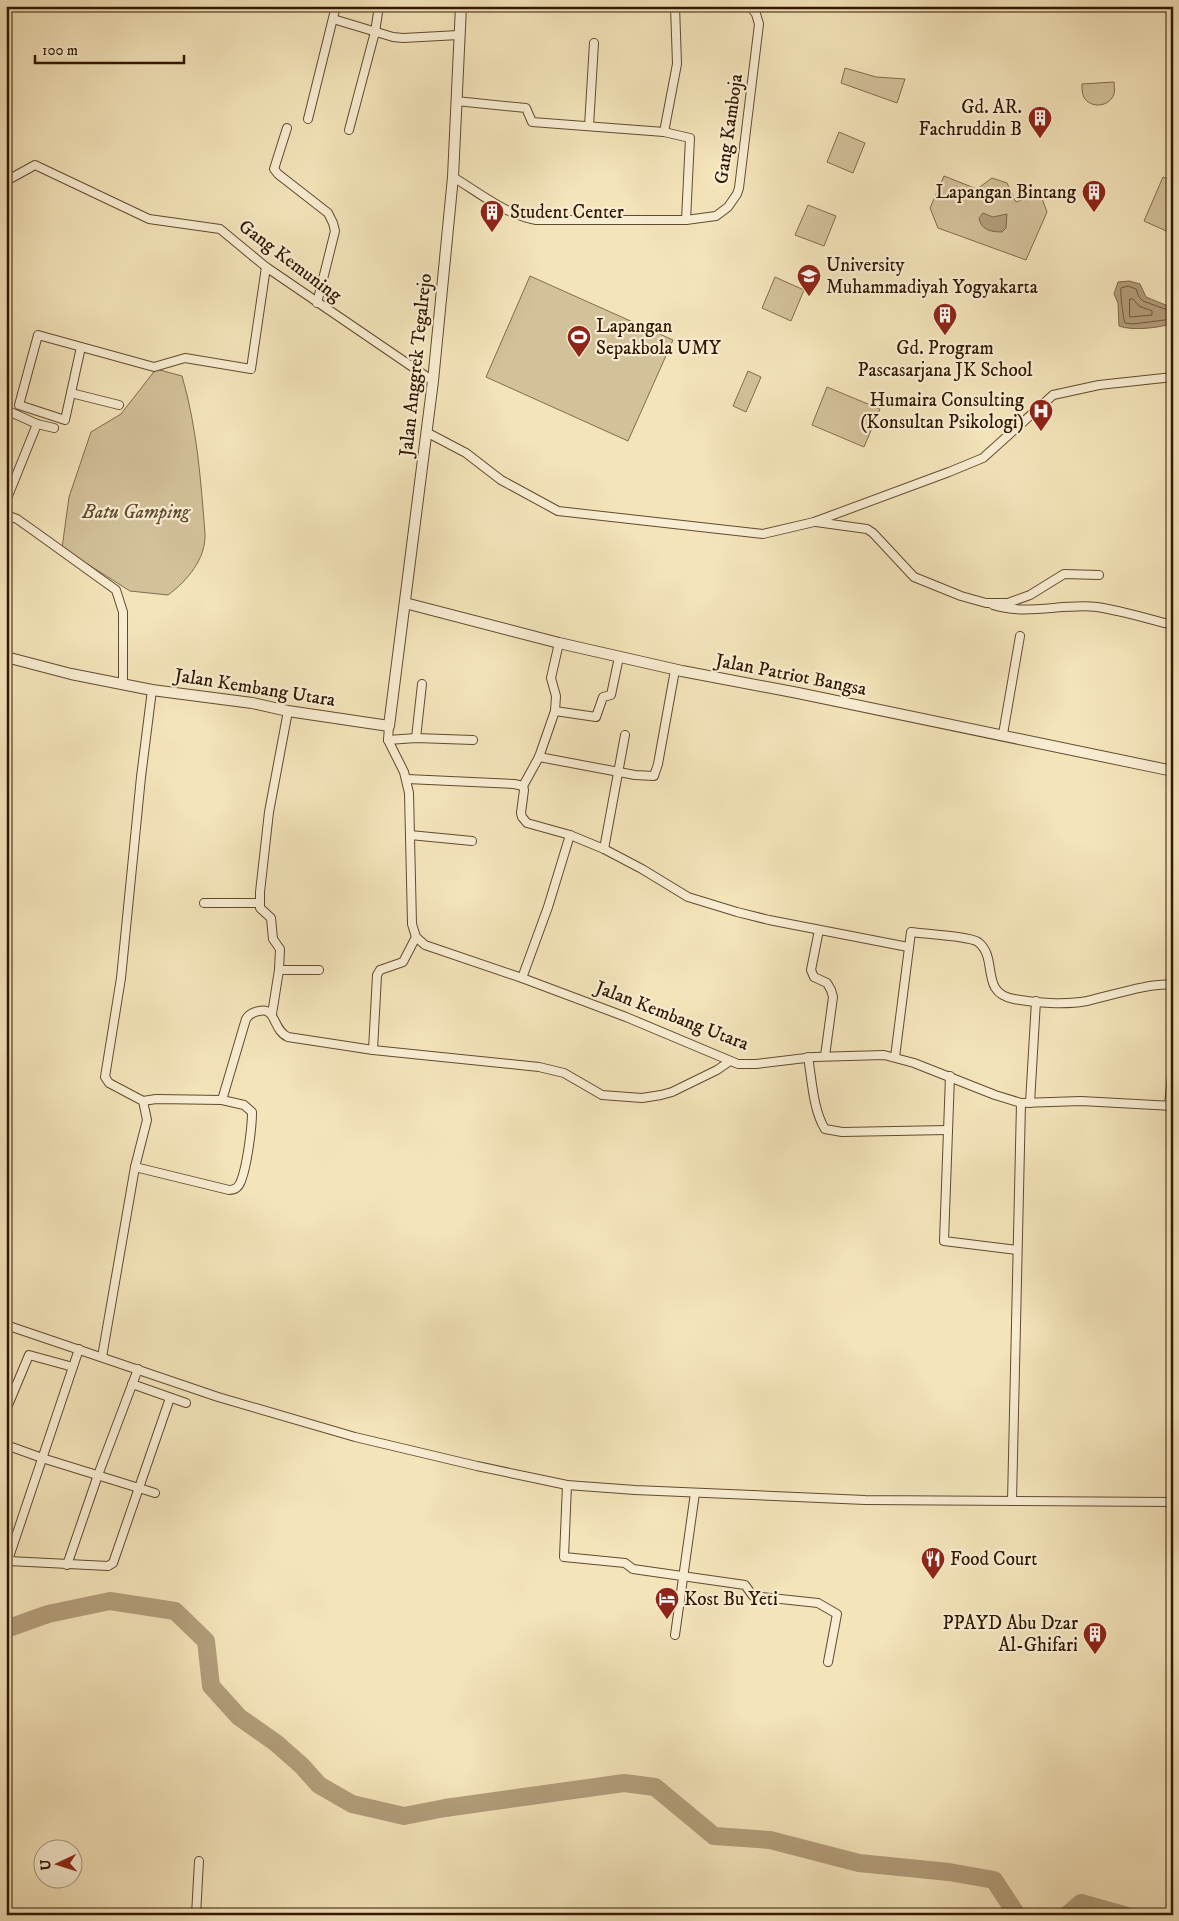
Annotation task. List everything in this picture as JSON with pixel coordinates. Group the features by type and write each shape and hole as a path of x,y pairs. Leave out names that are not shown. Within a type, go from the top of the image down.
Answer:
{"street":[{"path":"308,119 336,6"},
{"path":"349,130 375,32 379,6"},
{"name":"Jalan Anggrek Tegalrejo","path":"389,726 428,432 453,177 461,6"},
{"path":"664,132 677,64 675,6"},
{"name":"Gang Kamboja","path":"453,177 503,208 533,220 686,220 716,216 728,207 737,194 759,24 756,14 750,6"},
{"path":"333,19 375,32 403,38 459,35"},
{"path":"589,126 594,43"},
{"path":"456,102 526,108 532,122 664,132 690,138 686,220"},
{"path":"287,128 274,169 328,213 335,231 317,303"},
{"name":"Gang Kemuning","path":"6,182 35,165 149,219 219,229 266,267 433,381"},
{"path":"81,347 65,420 19,405 38,335 154,367 185,358 251,369 266,267"},
{"path":"428,432 466,453 501,480 558,511 760,534 814,522 983,458 1053,395 1099,385 1173,377"},
{"path":"72,393 119,405"},
{"path":"6,410 37,424 54,428"},
{"path":"6,501 37,424"},
{"path":"6,515 28,527 116,590 123,612 123,682"},
{"path":"814,522 867,529 914,577 961,596 1002,608 1019,610 1097,607 1173,625"},
{"path":"986,603 1008,602 1030,595 1064,574 1099,575"},
{"name":"Jalan Patriot Bangsa","path":"405,602 559,643 675,670 1003,734 1173,771"},
{"path":"1003,734 1020,636"},
{"path":"559,643 551,678 556,696 554,712 539,757 523,786 521,813 524,821 535,826 570,835 604,849 688,897 737,912 908,947"},
{"path":"554,712 596,717 604,696 611,695 619,657"},
{"name":"Jalan Kembang Utara","path":"6,658 72,674 123,682 152,690 252,703 288,711 389,726"},
{"path":"539,757 653,776 656,774 675,670"},
{"path":"416,738 422,684"},
{"path":"135,1167 229,1190 236,1188 242,1180 245,1167 252,1112 244,1105 222,1100 213,1102 143,1100 109,1083 105,1077 121,978 140,787 152,690"},
{"path":"272,1014 279,970 280,949 273,939 273,923 270,917 262,910 259,903 269,812 288,711"},
{"path":"374,1050 377,976 380,970 403,962 416,937 412,924 409,793 406,779 388,740 389,726"},
{"path":"604,849 625,735"},
{"path":"388,740 416,738 473,740"},
{"path":"406,779 523,786"},
{"path":"410,835 472,841"},
{"path":"522,978 548,907 570,835"},
{"path":"204,903 259,903"},
{"path":"819,930 811,970 814,977 827,982 832,994 825,1056"},
{"path":"895,1057 910,932 978,942 986,954 995,989 1003,996 1014,999 1059,1004 1084,1002 1148,987 1173,985"},
{"name":"Jalan Kembang Utara","path":"416,937 431,948 522,978 662,1031 730,1061 749,1065 808,1057 876,1054 895,1057 1021,1103 1081,1101 1171,1106"},
{"path":"279,970 318,970"},
{"path":"1030,1103 1036,1001"},
{"path":"222,1100 246,1019 250,1014 266,1010 272,1014 280,1032 288,1037 374,1050 539,1067 564,1073 602,1095 642,1098 661,1095 672,1092 717,1070 730,1061"},
{"path":"808,1057 821,1122 825,1129 842,1132 948,1130"},
{"path":"1171,1106 1173,1064"},
{"path":"950,1076 944,1241 1017,1250"},
{"path":"102,1356 135,1167 147,1120 143,1100"},
{"path":"1012,1501 1021,1103"},
{"path":"6,1325 102,1356 218,1397 355,1437 567,1485 695,1493 864,1500 1173,1502"},
{"path":"79,1349 8,1564 108,1566 112,1563 170,1398"},
{"path":"6,1410 29,1355 73,1367"},
{"path":"67,1564 138,1369"},
{"path":"132,1384 186,1403"},
{"path":"6,1445 155,1493"},
{"path":"567,1485 564,1557 626,1563 633,1569 745,1585 753,1596 818,1603 838,1616 828,1660"},
{"path":"675,1635 695,1493"},
{"path":"196,1915 198,1860"}],"green space":[{"path":"845,68 876,77 905,79 897,103 841,83"},
{"path":"1114,82 1112,98 1101,105 1092,104 1084,97 1082,84"},
{"path":"839,132 865,143 853,173 827,162"},
{"path":"944,176 977,189 992,178 1007,183 1016,202 1040,193 1047,212 1026,260 938,228 930,208"},
{"path":"1163,177 1173,181 1173,234 1144,221"},
{"path":"808,205 836,216 824,246 795,235"},
{"name":"Lapangan Sepakbola UMY","path":"530,276 673,340 628,441 486,377"},
{"path":"775,277 804,290 791,321 762,308"},
{"name":"Batu Gamping","path":"156,369 182,376 195,435 205,534 199,561 182,583 168,595 130,591 62,548 69,497 91,432 121,414"},
{"path":"748,371 761,377 746,412 733,406"},
{"path":"827,387 880,409 864,447 812,425"}],"water":[{"path":"983,213 993,217 1007,214 1006,228 1002,232 990,231 984,228 979,218"},
{"path":"1129,281 1140,284 1146,297 1173,308 1173,323 1146,328 1124,328 1119,326 1118,303 1114,294 1118,282"}],"waterway":[{"path":"6,1629 48,1614 110,1601 175,1611 206,1641 211,1686 239,1717 276,1743 302,1766 319,1785 352,1804 404,1816 445,1808 624,1783 655,1787 714,1836 770,1840 859,1863 949,1872 994,1880 1017,1915"},
{"path":"1067,1915 1081,1903 1124,1915"}],"place":[{"name":"Gd. AR. Fachruddin B","path":"1040,139"},
{"name":"Lapangan Bintang","path":"1094,213"},
{"name":"Student Center","path":"492,233"},
{"name":"University Muhammadiyah Yogyakarta","path":"809,297"},
{"name":"Gd. Program Pascasarjana JK School","path":"945,336"},
{"name":"Lapangan Sepakbola UMY","path":"579,358"},
{"name":"Humaira Consulting (Konsultan Psikologi)","path":"1041,432"},
{"name":"Food Court","path":"933,1580"},
{"name":"Kost Bu Yeti","path":"667,1620"},
{"name":"PPAYD Abu Dzar Al-Ghifari","path":"1095,1655"}]}
